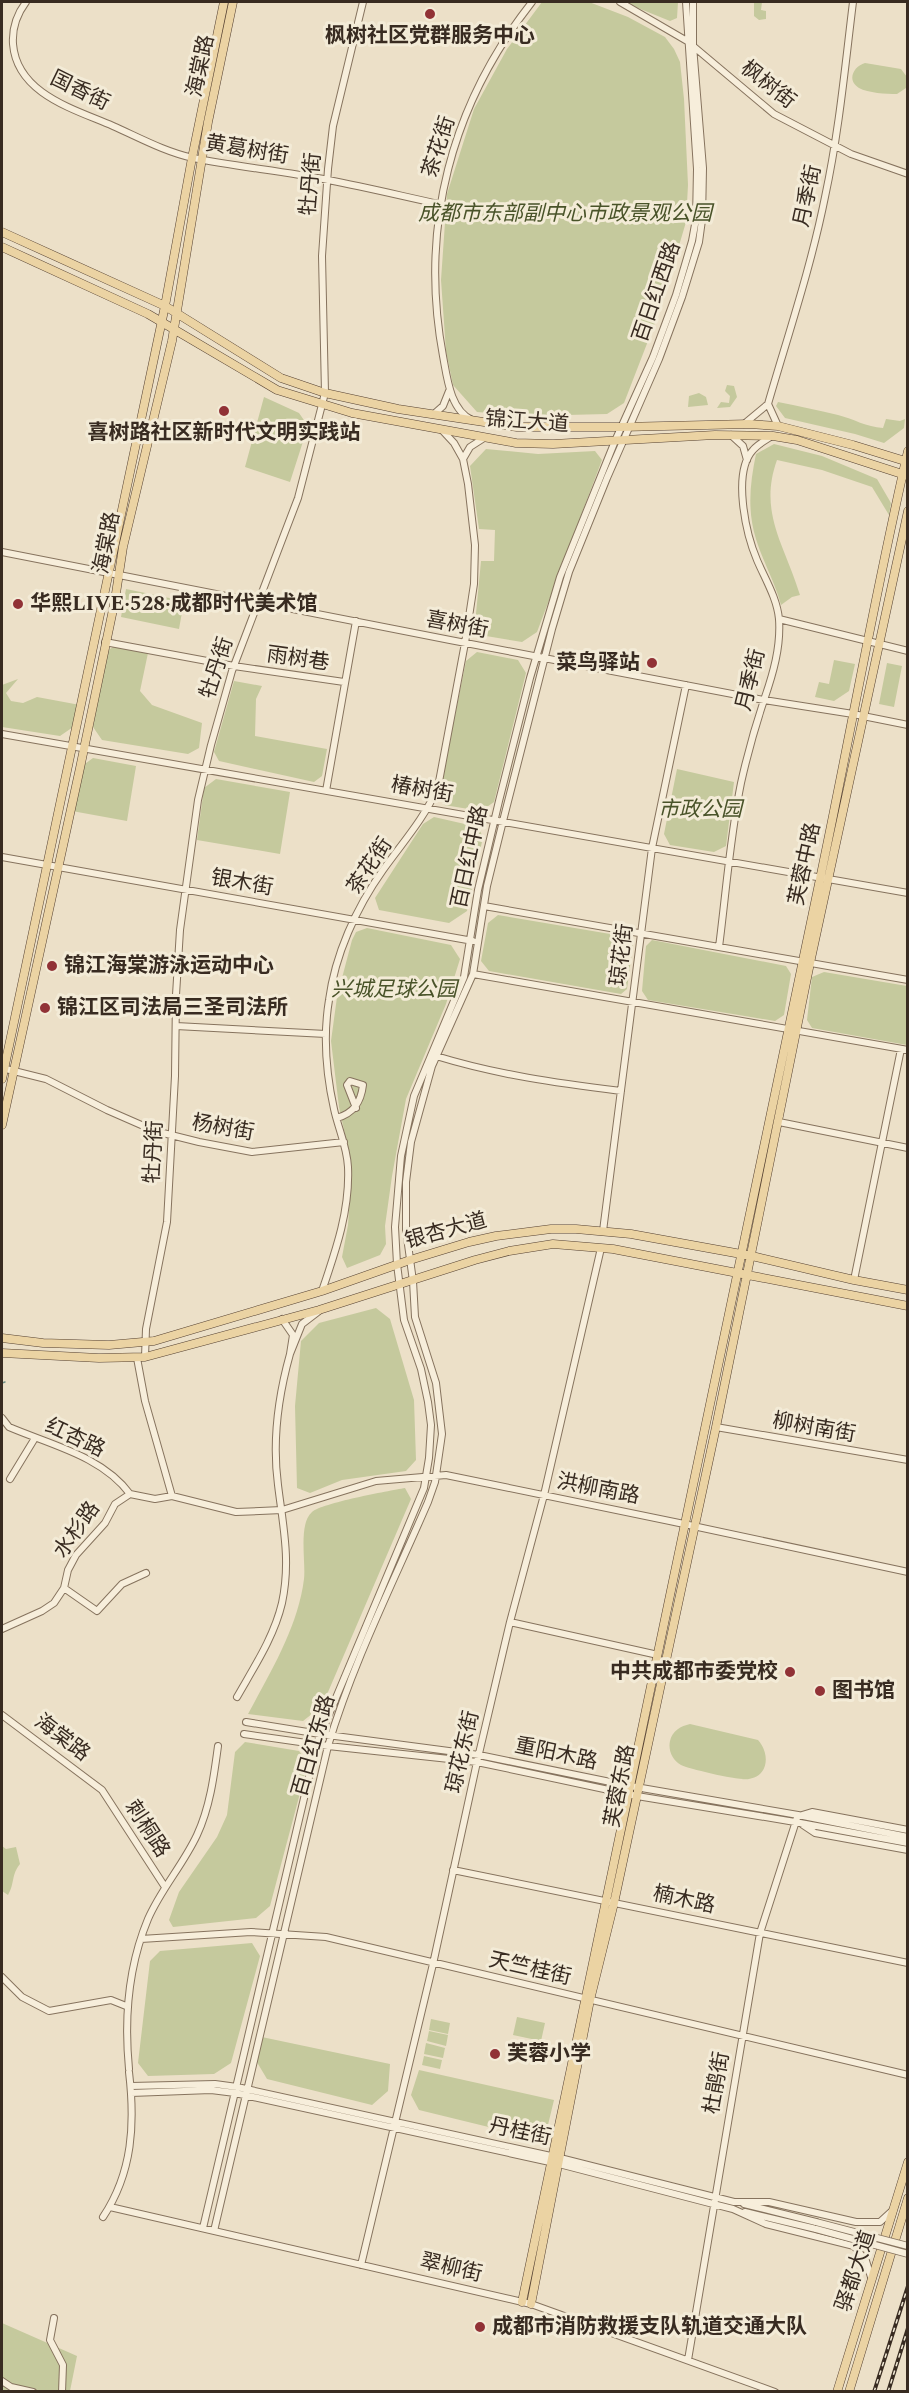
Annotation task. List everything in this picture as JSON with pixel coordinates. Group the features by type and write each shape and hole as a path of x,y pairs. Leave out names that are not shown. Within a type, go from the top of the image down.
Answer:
{"main road":[{"name":"海棠路","path":"2,1125 84,747 123,547 178,313 216,82 233,2"},
{"name":"海棠路","path":"2,1079 162,321 224,3"},
{"name":"锦江大道","path":"2,234 165,306 281,378 325,393 431,415 517,427 744,424 778,426 854,445 906,462"},
{"name":"锦江大道","path":"2,247 162,321 277,390 352,413 516,443 553,444 730,434 773,436 797,440 905,475"},
{"name":"芙蓉中路","path":"736,1273 788,1029 825,878 858,715 869,642 905,475 908,451"},
{"name":"芙蓉中路","path":"858,715 878,644 908,511"},
{"name":"芙蓉中路","path":"748,1275 797,1030 806,962"},
{"name":"银杏大道","path":"2,1338 43,1343 109,1345 167,1339 469,1242 526,1231 576,1229 603,1231 740,1253 854,1281 908,1290"},
{"name":"银杏大道","path":"2,1353 99,1358 141,1357 282,1318 320,1310 509,1251 553,1245 601,1248 908,1306"},
{"name":"芙蓉东路","path":"531,2304 587,2000 634,1791 689,1525 736,1273"},
{"name":"芙蓉东路","path":"634,1791 658,1655 689,1525 716,1427 748,1275"},
{"name":"芙蓉东路","path":"522,2302 556,2160"},
{"name":"驿都大道","path":"837,2391 908,2162"},
{"name":"驿都大道","path":"849,2391 908,2198"}],"street":[{"name":"国香街","path":"26,2 20,10 13,33 21,71 32,85 51,99 165,149 192,158"},
{"name":"牡丹街","path":"172,1496 145,1401 141,1357 167,1222 180,930 194,828 205,770 234,666 298,498 325,393 321,256 327,180 333,126 363,2"},
{"name":"茶花街","path":"476,421 469,419 463,413 449,391 436,305 435,240 439,204 453,152 471,103 492,62 532,2"},
{"name":"枫树街","path":"620,2 687,41 774,114 835,146 908,174"},
{"name":"百日红西路","path":"624,440 625,427 676,295 696,219 696,169 686,2"},
{"name":"百日红西路","path":"615,441 625,427 675,318 699,242 702,220 703,168 693,46 693,2"},
{"name":"月季街","path":"768,404 810,264 835,146 853,2"},
{"name":"黄葛树街","path":"192,158 327,180 439,204"},
{"path":"431,415 443,406 449,391"},
{"path":"744,424 768,404 778,426"},
{"name":"茶花街","path":"322,1291 344,1218 348,1165 327,1070 326,1034 329,999 341,949 355,920 383,870 429,808 438,787 474,584 474,545 463,459 454,443 442,430"},
{"path":"730,434 743,446 747,463"},
{"path":"747,463 753,450 773,436"},
{"path":"463,459 470,447 484,438"},
{"name":"百日红中路","path":"399,1286 395,1227 397,1180 407,1125 423,1072 464,976 484,906 544,658 569,572 624,440"},
{"name":"百日红中路","path":"413,1281 406,1230 406,1182 411,1142 424,1090 436,1056 472,974 478,890 536,657 560,578 615,441"},
{"name":"月季街","path":"719,946 741,784 764,700 773,677 779,619 771,589 747,532 742,510 747,463"},
{"name":"喜树街","path":"2,552 536,657 908,725"},
{"path":"779,619 908,651"},
{"path":"326,791 356,621"},
{"name":"雨树巷","path":"105,642 234,666 344,682"},
{"name":"琼花街","path":"603,1231 652,848 686,685"},
{"name":"椿树街","path":"2,734 908,893"},
{"path":"670,760 680,762"},
{"name":"银木街","path":"2,857 474,941"},
{"path":"484,906 908,980"},
{"path":"472,974 904,1050 882,1143 854,1281"},
{"path":"176,1026 326,1034"},
{"path":"436,1056 483,1071 621,1091"},
{"name":"杨树街","path":"3,1068 45,1079 107,1110 155,1131 172,1135 252,1152 344,1142"},
{"path":"337,1118 356,1108 356,1097"},
{"path":"779,1122 908,1148"},
{"name":"琼花东街","path":"361,2265 510,1622 544,1495 601,1248"},
{"name":"百日红东路","path":"214,2231 328,1746 338,1713 371,1630 428,1502 436,1475 442,1434 440,1406 436,1383 415,1317 413,1281"},
{"name":"百日红东路","path":"203,2228 316,1743 416,1508 426,1476 431,1425 428,1402 421,1370 404,1320 399,1286"},
{"path":"237,1697 271,1637 282,1604 288,1560 278,1484 276,1438 282,1383 302,1324 320,1310"},
{"path":"282,1318 293,1335 290,1354"},
{"name":"红杏路","path":"2,1418 9,1427 66,1449 101,1466 123,1484 130,1494"},
{"name":"柳树南街","path":"716,1427 908,1460"},
{"path":"10,1479 35,1438"},
{"name":"洪柳南路","path":"130,1494 155,1498 172,1496 236,1512 282,1510 376,1481 436,1475 464,1477 908,1572"},
{"name":"水杉路","path":"2,1629 54,1603 64,1588 68,1570 76,1555 105,1522 115,1504 130,1494"},
{"path":"64,1588 97,1611 122,1584 146,1573"},
{"path":"510,1622 658,1655"},
{"name":"海棠路","path":"2,1715 102,1790"},
{"name":"重阳木路","path":"246,1722 478,1759 634,1791 892,1837"},
{"name":"重阳木路","path":"244,1734 328,1746 478,1759"},
{"path":"104,2217 131,2148 133,2118 126,2006 134,1962 148,1919 197,1835 212,1788 218,1746"},
{"name":"刺桐路","path":"102,1790 165,1887"},
{"path":"908,1830 812,1812 798,1819 815,1833 908,1850"},
{"name":"杜鹃街","path":"688,2360 760,1933 798,1819"},
{"path":"892,1837 908,1837"},
{"path":"892,1837 908,1843"},
{"name":"楠木路","path":"453,1870 908,1962"},
{"name":"天竺桂街","path":"141,1939 228,1933 284,1933 326,1937 908,2075"},
{"path":"2,1977 22,1997 49,2011 111,2000 126,2006"},
{"name":"丹桂街","path":"131,2089 215,2084 556,2160 734,2206 766,2224 854,2246 866,2261 871,2277"},
{"name":"丹桂街","path":"734,2206 769,2202 856,2222 880,2222 895,2209"},
{"name":"翠柳街","path":"110,2206 531,2304 775,2391"},
{"path":"734,2206 908,2246"},
{"path":"816,2226 908,2254"},
{"path":"54,2318 50,2340 63,2365 62,2391"},
{"path":"2,2381 11,2387 33,2391"}],"green space":[{"name":"成都市东部副中心市政景观公园","path":"542,2 589,2 628,17 665,37 680,62 688,185 686,222 660,310 624,403 607,414 526,416 477,412 453,385 446,351 441,280 447,194 474,109 507,49"},
{"path":"623,2 678,2 677,18 670,21"},
{"path":"754,2 762,2 761,10 766,11 766,19 759,20 754,16"},
{"path":"865,63 901,69 907,77 906,88 897,94 872,92 859,88 852,77 855,70"},
{"path":"727,385 734,386 737,397 730,407 717,408 721,402 729,403 730,396 725,391"},
{"path":"699,393 706,397 708,405 688,407 689,396"},
{"path":"264,397 299,413 308,426 290,482 245,467"},
{"path":"778,402 838,415 866,425 883,428 886,419 900,421 905,419 904,428 884,443 785,418 776,406"},
{"path":"774,444 822,456 877,479 891,503 889,515 872,487 822,470 777,460 770,496 772,513 800,595 792,597 781,605 756,539 750,507 756,454"},
{"path":"486,449 538,454 595,451 602,460 537,632 522,642 480,635 475,624 481,561 494,561 495,530 479,529 470,466"},
{"path":"126,589 184,601 179,629 121,617"},
{"path":"113,647 148,653 140,691 152,705 202,723 199,748 188,754 102,740 93,727 107,651"},
{"path":"477,652 518,660 526,673 494,802 481,811 444,805 439,795 466,661"},
{"path":"834,660 855,664 849,691 834,701 815,697 819,682 829,684"},
{"path":"887,663 902,666 894,707 879,704"},
{"path":"18,679 6,693 11,701 23,703 37,697 80,705 76,725 60,736 2,727 2,685"},
{"path":"234,681 262,686 256,699 255,736 327,749 322,776 314,782 219,761 214,752"},
{"path":"93,758 136,766 127,821 72,811 82,766"},
{"name":"市政公园","path":"677,769 734,782 726,846 714,852 670,845 664,834"},
{"path":"216,779 290,792 280,854 197,840 204,788"},
{"name":"兴城足球公园","path":"434,817 478,827 483,837 467,911 449,923 379,910 375,898 423,824"},
{"path":"498,915 628,937 633,944 627,989 621,994 489,971 481,961 488,923"},
{"name":"兴城足球公园","path":"367,928 451,945 460,959 446,1004 406,1099 385,1226 386,1244 380,1255 347,1268 342,1257 348,1225 351,1181 331,1041 337,997 352,940 356,932"},
{"path":"652,940 786,966 791,974 784,1015 775,1021 648,1000 642,991 646,946"},
{"path":"824,972 907,986 907,1045 812,1028 807,1020 812,977"},
{"path":"376,1308 390,1319 414,1400 416,1460 406,1471 342,1480 310,1493 297,1488 295,1406 301,1341 319,1323"},
{"path":"405,1488 411,1499 322,1706 303,1721 248,1714 274,1665 296,1614 304,1579 305,1525 312,1512 328,1505"},
{"path":"690,1724 758,1740 766,1757 764,1769 756,1777 744,1779 681,1765 671,1754 670,1741 677,1730"},
{"path":"245,1742 299,1751 308,1763 270,1906 256,1918 173,1927 169,1920 179,1892 217,1837 227,1815 235,1752"},
{"path":"2,1846 6,1849 16,1847 20,1864 8,1895 2,1891"},
{"path":"252,1943 260,1956 231,2063 214,2074 148,2076 138,2063 150,1961 160,1951"},
{"path":"517,2017 545,2023 541,2041 513,2035"},
{"path":"431,2019 450,2023 448,2034 429,2030"},
{"path":"429,2031 448,2035 446,2046 427,2041"},
{"path":"257,2036 390,2064 388,2091 372,2105 267,2079 252,2054"},
{"path":"426,2043 445,2048 443,2058 424,2054"},
{"path":"424,2056 442,2060 440,2069 422,2065"},
{"path":"419,2070 554,2100 547,2129 533,2138 419,2110 411,2095"},
{"path":"2,2323 77,2356 70,2391 2,2391"}],"railway":[{"path":"874,2392 908,2286"},
{"path":"888,2392 908,2328"}],"place":[{"name":"枫树社区党群服务中心","path":"430,14"},
{"name":"喜树路社区新时代文明实践站","path":"224,411"},
{"name":"华熙LIVE·528·成都时代美术馆","path":"18,604"},
{"name":"菜鸟驿站","path":"652,663"},
{"name":"锦江海棠游泳运动中心","path":"52,966"},
{"name":"锦江区司法局三圣司法所","path":"45,1008"},
{"name":"中共成都市委党校","path":"790,1672"},
{"name":"图书馆","path":"820,1691"},
{"name":"芙蓉小学","path":"495,2054"},
{"name":"成都市消防救援支队轨道交通大队","path":"480,2327"}]}
